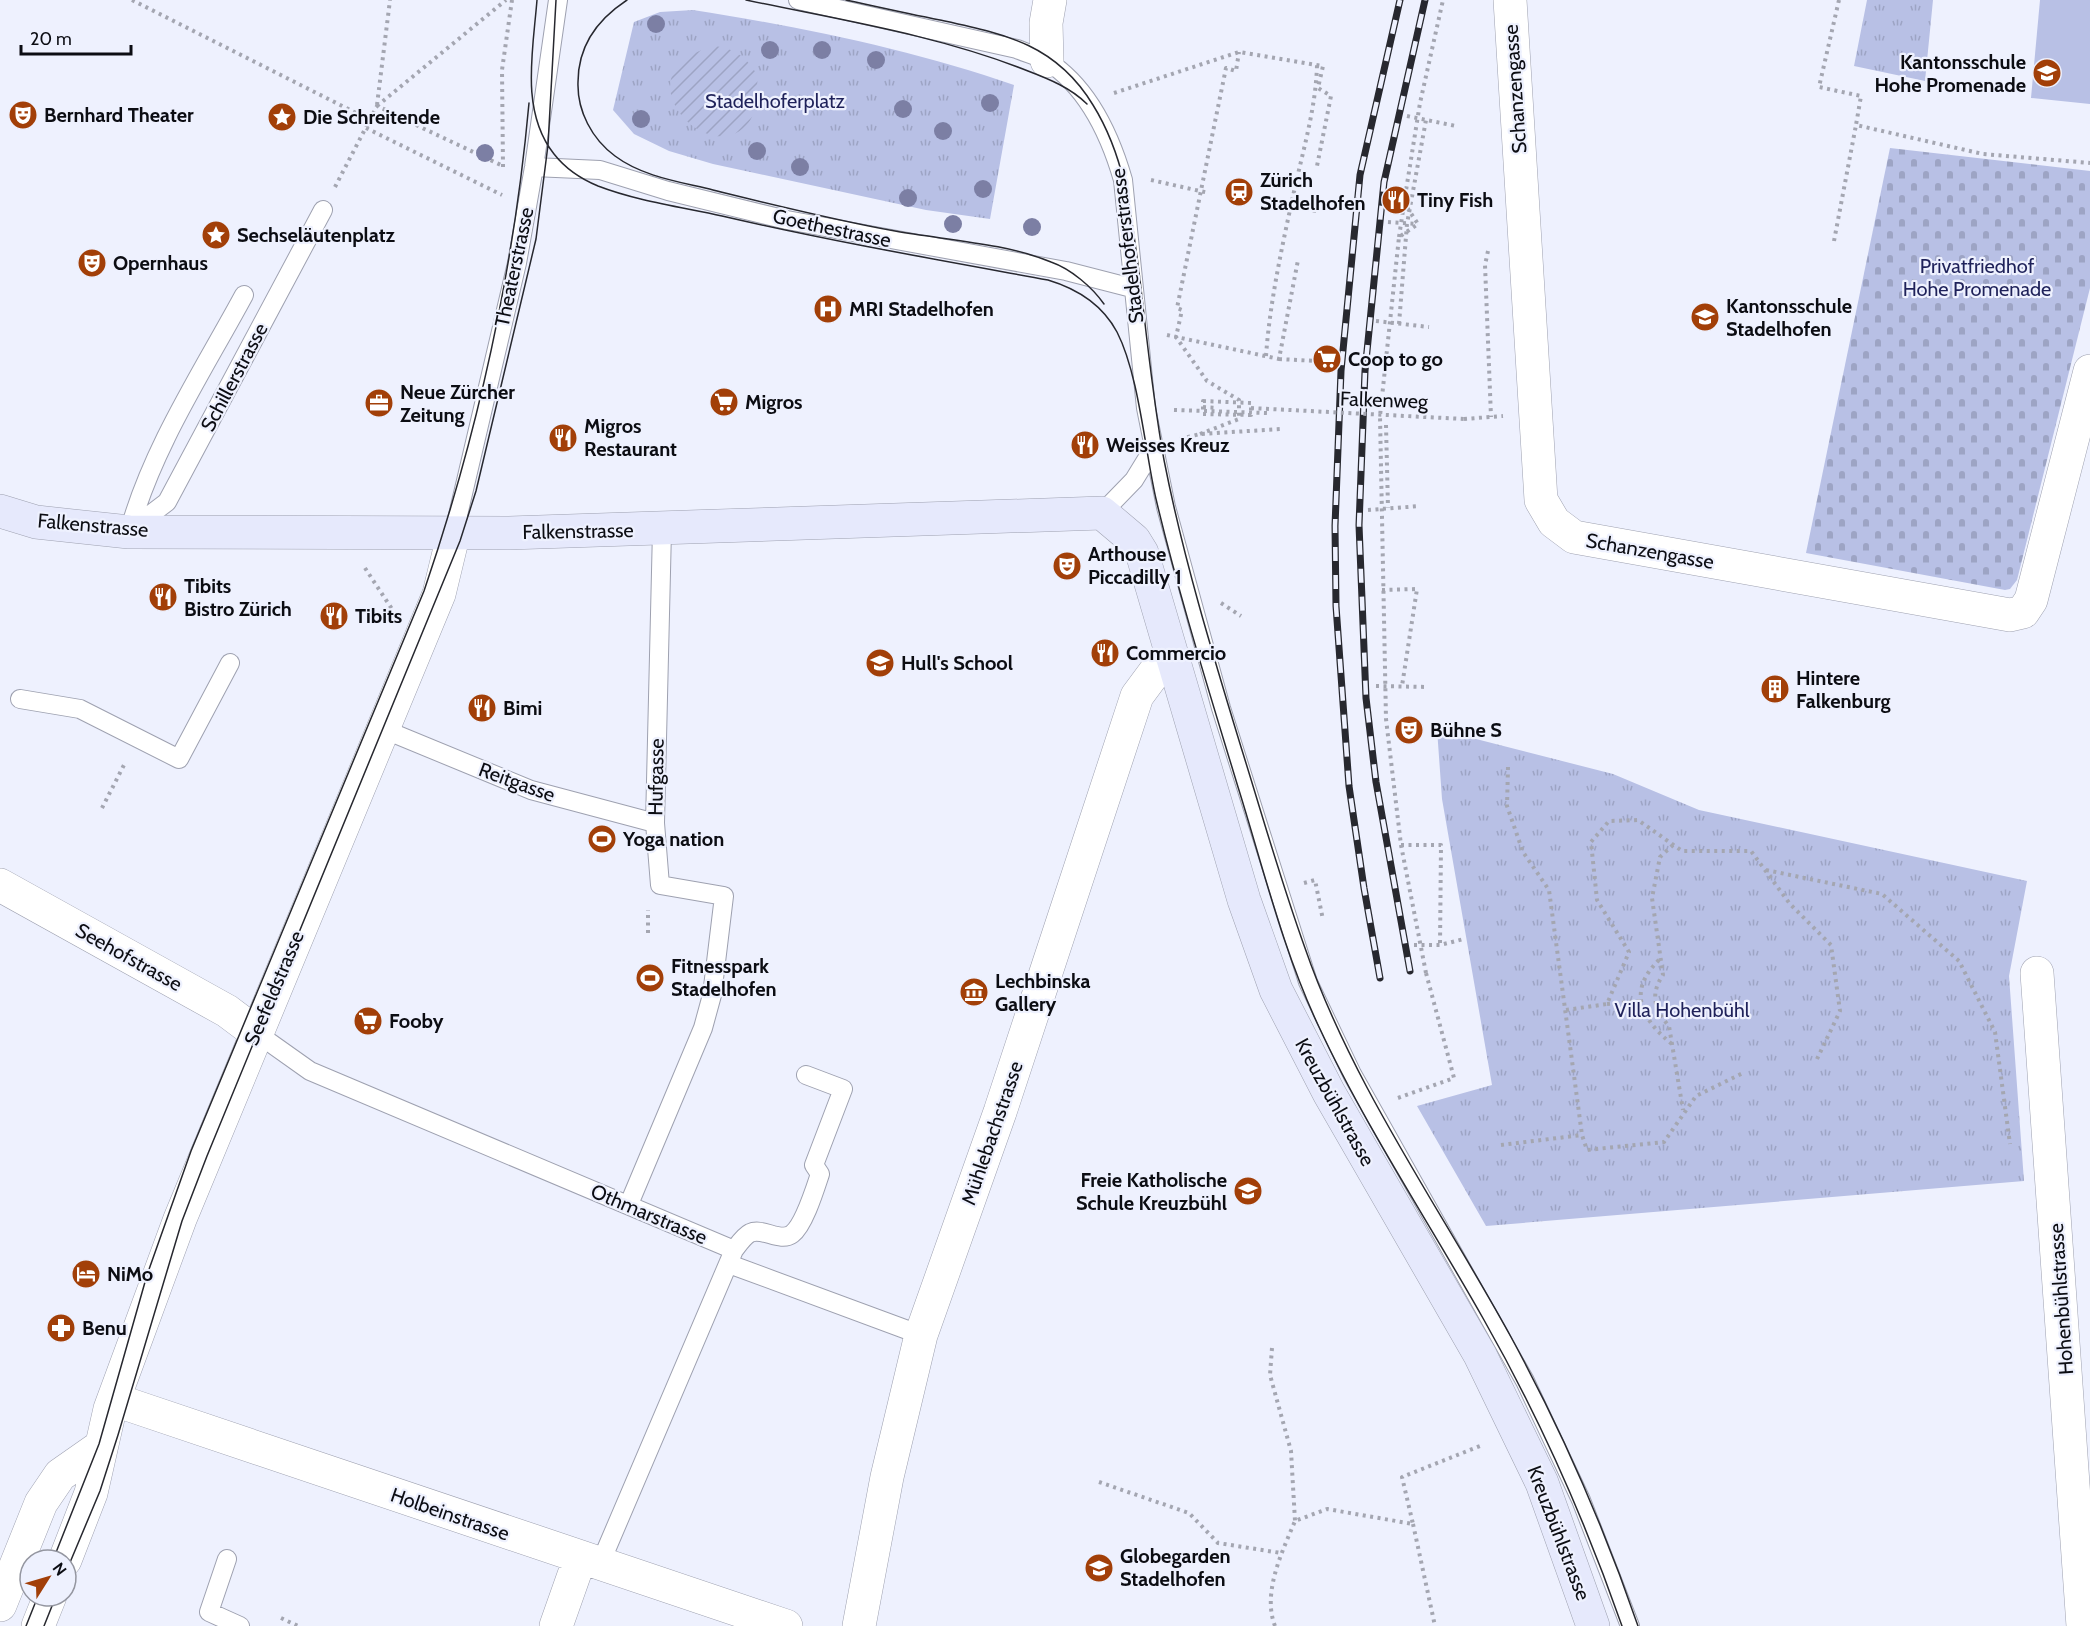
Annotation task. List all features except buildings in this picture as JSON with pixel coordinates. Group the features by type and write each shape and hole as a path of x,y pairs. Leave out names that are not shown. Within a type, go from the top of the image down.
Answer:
{"main road":[{"name":"Falkenstrasse","path":"0,510 36,522 129,531 454,532 662,530 1102,513"},
{"name":"Kreuzbühlstrasse","path":"1102,513 1134,540 1142,553 1156,592 1173,662 1244,900 1276,990 1310,1059 1480,1355 1542,1484 1593,1626"}],"street":[{"path":"1047,61 1046,23 1050,0"},
{"name":"Schanzengasse","path":"1510,0 1541,501 1554,522 1574,537 2010,615 2023,612 2031,600 2090,372"},
{"name":"Seefeldstrasse","path":"69,1548 91,1493 100,1447 115,1400 180,1220 255,1032 439,594 454,532"},
{"name":"Mühlebachstrasse","path":"859,1626 886,1477 921,1335 1000,1112 1137,696 1157,669 1173,662"},
{"name":"Seehofstrasse","path":"0,885 227,1011 255,1032"},
{"name":"Hohenbühlstrasse","path":"2037,973 2084,1626"},
{"name":"Holbeinstrasse","path":"115,1400 786,1626"},
{"path":"0,1605 41,1503 60,1475 100,1447"},
{"path":"556,1626 590,1561"},
{"path":"38,1626 45,1608"}],"lane":[{"name":"Theaterstrasse","path":"454,532 516,263 534,166 558,0"},
{"path":"798,0 1017,49 1047,61"},
{"name":"Stadelhoferstrasse","path":"1047,61 1066,78 1096,113 1114,148 1123,180 1132,288 1153,449"},
{"name":"Goethestrasse","path":"534,166 600,170 668,191 787,220 1066,271 1132,288"},
{"name":"Schillerstrasse","path":"129,531 167,502 323,210"},
{"path":"129,531 137,501 172,429 244,295"},
{"path":"1102,513 1134,480 1153,449"},
{"path":"1153,449 1199,633 1308,982 1352,1074 1526,1381 1581,1500 1630,1626"},
{"name":"Hufgasse","path":"629,1204 703,1028 712,994 724,896 660,885 655,823 662,530"},
{"path":"20,699 80,709 179,759 230,663"},
{"name":"Reitgasse","path":"383,729 531,790 655,823"},
{"name":"Othmarstrasse","path":"255,1032 310,1071 458,1136 629,1204 731,1257 921,1335"},
{"path":"590,1561 731,1257 748,1233 755,1231 786,1237 793,1234 808,1207 820,1174 814,1165 843,1089 806,1075"},
{"path":"227,1559 206,1619 242,1626"}],"path":[{"path":"132,0 370,120"},
{"path":"323,210 377,106 390,0"},
{"path":"377,106 506,0"},
{"path":"503,176 502,70 512,0"},
{"path":"1391,1100 1454,1078 1426,973 1401,845 1386,719 1380,416 1404,203 1420,103 1443,0"},
{"path":"1834,241 1861,96 1820,87 1839,0"},
{"path":"1174,440 1200,434 1239,419 1239,400 1207,381 1176,337 1182,310 1177,308 1226,68 1236,71 1239,52"},
{"path":"1114,93 1239,52 1323,66 1318,88 1331,96 1317,166"},
{"path":"1266,356 1268,328 1290,206 1316,92 1317,65"},
{"path":"377,106 399,116"},
{"path":"1407,116 1456,126"},
{"path":"1399,324 1407,224 1426,120"},
{"path":"416,125 503,166"},
{"path":"1856,125 1983,154 2090,164"},
{"path":"366,128 504,196"},
{"path":"1149,179 1209,193"},
{"path":"504,186 504,206"},
{"path":"1404,203 1418,224"},
{"path":"1290,206 1320,212"},
{"path":"1388,222 1418,224"},
{"path":"1399,237 1418,224"},
{"path":"1279,359 1298,260"},
{"path":"1376,321 1429,327"},
{"path":"1160,334 1279,359 1316,361"},
{"path":"1203,401 1251,403 1251,415 1203,414 1203,407 1203,401"},
{"path":"1203,407 1240,410"},
{"name":"Falkenweg","path":"1251,408 1380,416 1464,418 1508,415"},
{"path":"1170,410 1267,413"},
{"path":"1386,425 1388,508"},
{"path":"1200,434 1281,429"},
{"path":"1368,510 1420,506"},
{"path":"359,560 396,615"},
{"path":"1382,590 1417,589 1402,686"},
{"path":"1218,601 1241,616"},
{"path":"1376,686 1428,687"},
{"path":"102,808 138,738"},
{"path":"1509,766 1507,806 1523,852 1549,890 1582,1135 1587,1150 1664,1142 1683,1111 1696,1096 1745,1072"},
{"path":"1607,1004 1629,952 1597,900 1591,842 1609,821 1638,820 1682,851 1750,851 1790,904 1831,945 1840,1011 1817,1059"},
{"path":"1401,845 1441,845 1440,945"},
{"path":"1673,845 1660,856 1652,898 1663,975 1656,986 1654,1001 1659,1015 1669,1026 1683,1111"},
{"path":"1764,870 1882,894 1959,961 1995,1032 2010,1144"},
{"path":"1315,880 1323,920"},
{"path":"1414,945 1440,945 1464,939"},
{"path":"1660,959 1650,969 1641,989 1640,1001 1645,1014 1658,1033 1673,1045"},
{"path":"1566,1010 1640,1001"},
{"path":"1501,1145 1582,1135"},
{"path":"1272,1348 1270,1375 1290,1451 1295,1521 1281,1553 1269,1610 1275,1626"},
{"path":"1435,1626 1402,1477 1480,1446"},
{"path":"1099,1482 1188,1513 1218,1543 1281,1553"},
{"path":"1295,1521 1327,1509 1413,1524"},
{"path":"281,1618 298,1626"}],"green space":[{"path":"1867,0 1933,0 1925,81 1854,66"},
{"path":"2040,0 2090,0 2090,104 2031,98"},
{"name":"Stadelhoferplatz","path":"693,10 855,40 976,72 1014,85 990,219 926,210 713,164 669,151 634,134 613,110 634,22 660,12"},
{"path":"715,46 729,49 741,56 758,77 752,118 732,135 713,135 694,127 679,112 671,94 672,75 686,58"},
{"name":"Privatfriedhof Hohe Promenade","path":"1890,148 2090,171 2090,288 2017,580 2010,589 2005,590 1806,553"},
{"name":"Villa Hohenbühl","path":"1437,729 1613,774 1699,810 2027,881 2009,976 2024,1181 1486,1226 1417,1106 1492,1085 1442,799"}],"tram line":[{"path":"537,0 531,80 536,119 543,137 558,159 586,180 628,196 659,203 844,242 1048,280 1079,293 1104,313 1111,322 1125,350 1131,369 1156,499 1174,571 1274,908 1306,998 1357,1101 1484,1320 1524,1394 1577,1508 1622,1626"},
{"path":"76,1548 100,1491 182,1221 460,541 476,491 536,239 548,145 556,0"},
{"path":"627,0 607,16 592,35 586,45 579,69 578,93 583,114 599,141 615,156 638,169 662,178 804,212 895,231 1014,250 1059,265 1087,285 1104,304"},
{"path":"746,0 924,38 994,58 1052,81 1074,93 1087,104"},
{"path":"846,0 964,25 1027,45 1063,68 1078,84 1104,125 1126,190 1164,460 1180,532 1219,676 1305,948 1325,999 1373,1098 1484,1289 1547,1407 1596,1515 1638,1626"},
{"path":"58,1548 99,1444 147,1275 191,1151 424,591 461,471 491,350 514,227 529,103"},
{"path":"26,1626 33,1608"},
{"path":"44,1626 51,1608"}],"railway":[{"path":"1380,978 1349,786 1336,606 1335,526 1341,371 1360,175 1400,0"},
{"path":"1410,971 1376,782 1366,698 1359,525 1365,371 1384,182 1425,0"}],"place":[{"name":"Kantonsschule Hohe Promenade","path":"2047,73"},
{"name":"Bernhard Theater","path":"23,115"},
{"name":"Die Schreitende","path":"282,117"},
{"name":"Zürich Stadelhofen","path":"1239,192"},
{"name":"Tiny Fish","path":"1396,200"},
{"name":"Sechseläutenplatz","path":"216,235"},
{"name":"Opernhaus","path":"92,263"},
{"name":"MRI Stadelhofen","path":"828,309"},
{"name":"Kantonsschule Stadelhofen","path":"1705,317"},
{"name":"Coop to go","path":"1327,359"},
{"name":"Migros","path":"724,402"},
{"name":"Neue Zürcher Zeitung","path":"379,403"},
{"name":"Migros Restaurant","path":"563,438"},
{"name":"Weisses Kreuz","path":"1085,445"},
{"name":"Arthouse Piccadilly 1","path":"1067,566"},
{"name":"Tibits Bistro Zürich","path":"163,597"},
{"name":"Tibits","path":"334,616"},
{"name":"Commercio","path":"1105,653"},
{"name":"Hull's School","path":"880,663"},
{"name":"Hintere Falkenburg","path":"1775,689"},
{"name":"Bimi","path":"482,708"},
{"name":"Bühne S","path":"1409,730"},
{"name":"Yoga nation","path":"602,839"},
{"name":"Fitnesspark Stadelhofen","path":"650,978"},
{"name":"Lechbinska Gallery","path":"974,992"},
{"name":"Fooby","path":"368,1021"},
{"name":"Freie Katholische Schule Kreuzbühl","path":"1248,1191"},
{"name":"NiMo","path":"86,1274"},
{"name":"Benu","path":"61,1328"},
{"name":"Globegarden Stadelhofen","path":"1099,1568"}]}
